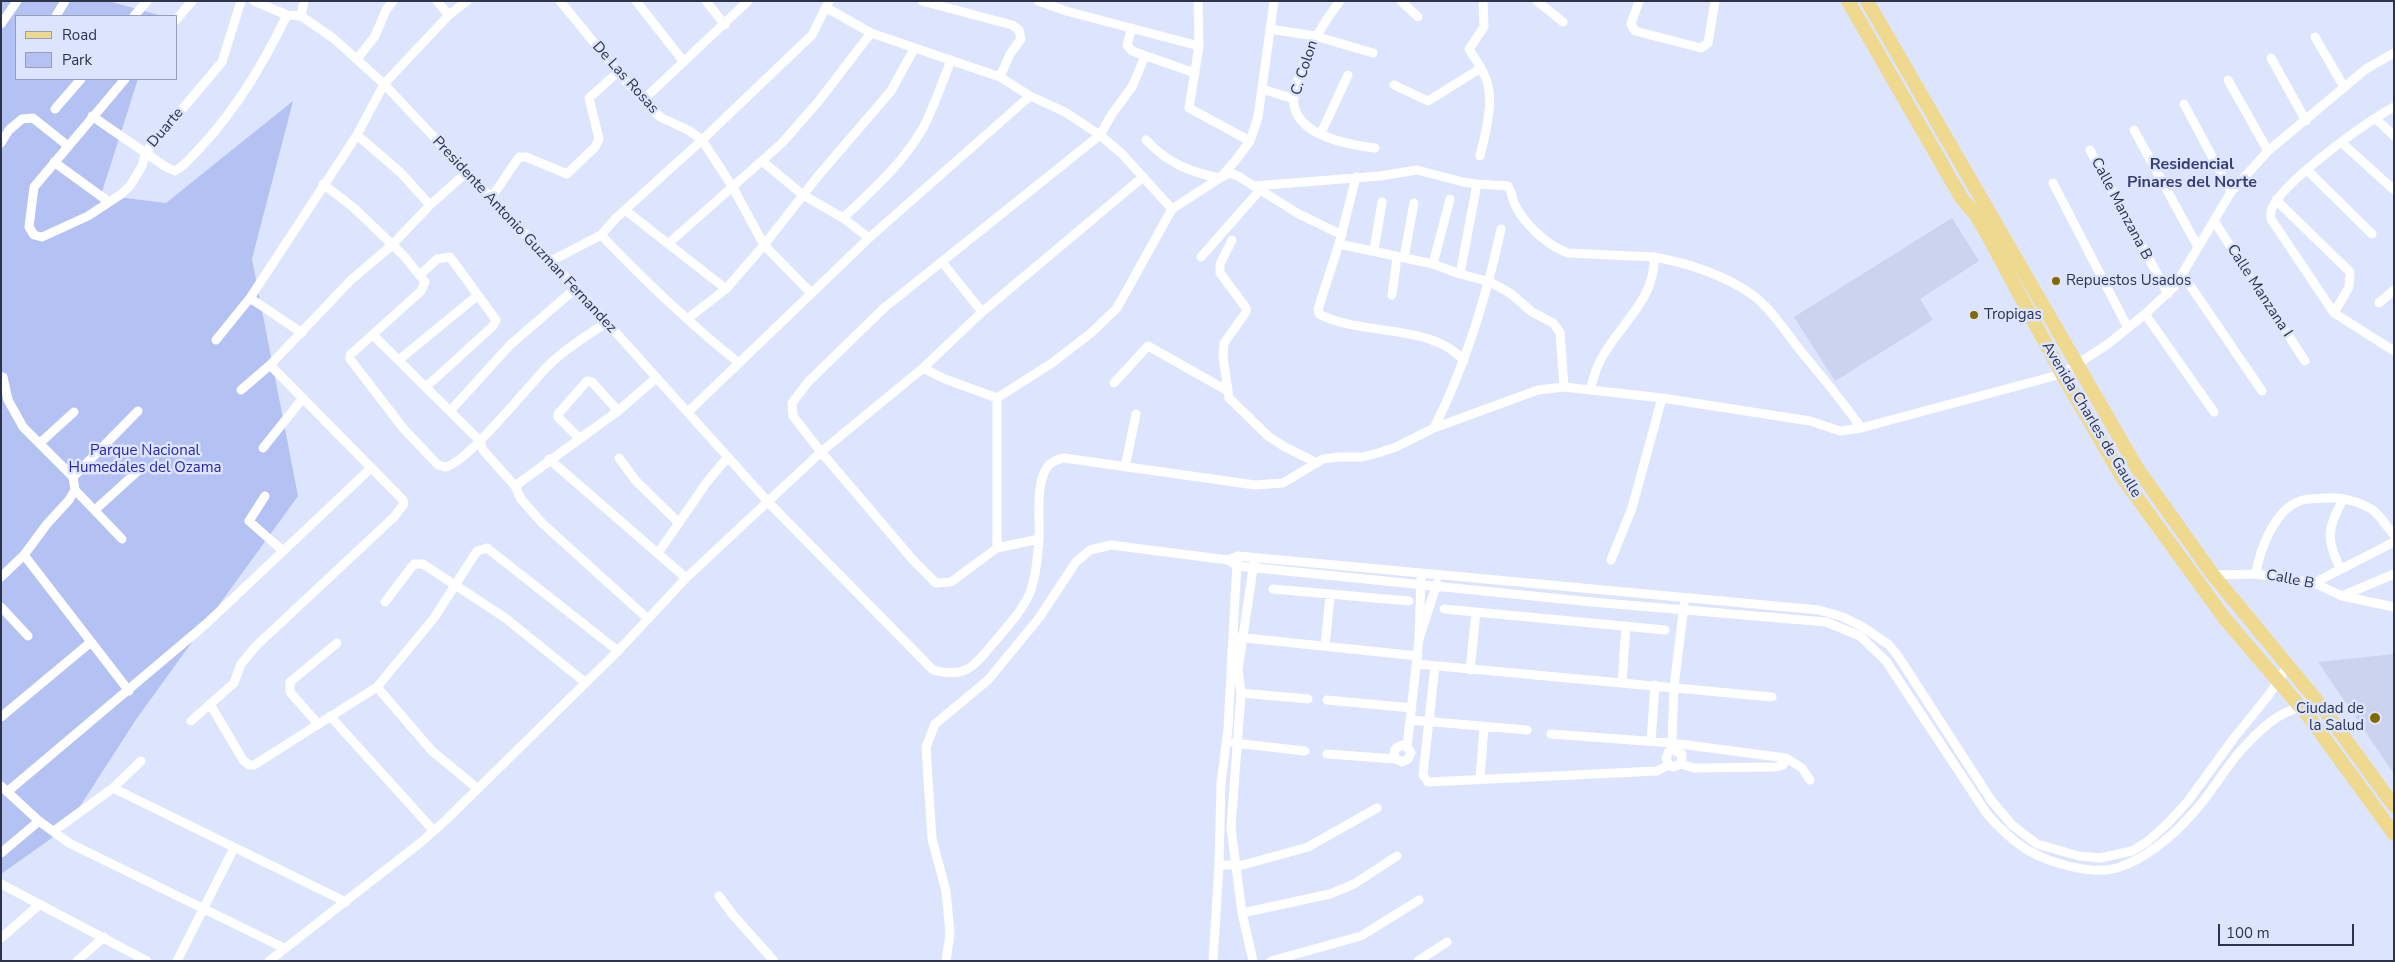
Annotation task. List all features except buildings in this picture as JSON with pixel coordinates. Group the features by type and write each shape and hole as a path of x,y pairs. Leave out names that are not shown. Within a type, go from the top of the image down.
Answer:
{"main road":[{"name":"Avenida Charles de Gaulle","path":"1848,1 1962,199 1976,215 1987,234 2062,374 2122,477 2226,619 2302,708 2394,834"},
{"name":"Avenida Charles de Gaulle","path":"1867,1 2138,468 2213,575 2315,698 2394,806"},
{"path":"2122,477 2138,468"}],"street":[{"path":"1,24 17,1"},
{"path":"57,15 65,1"},
{"path":"135,15 147,1"},
{"path":"178,18 192,1"},
{"name":"Duarte","path":"54,162 34,187 29,227 34,235 42,237 88,216 130,186 142,166 146,152 222,62 241,1"},
{"name":"Presidente Antonio Guzman Fernandez","path":"254,1 287,14 301,16 333,38 384,84 576,288 769,503 933,670 947,674 960,673 976,664 1010,623 1030,591 1039,539 1039,502 1044,474 1048,465 1064,458 1125,467"},
{"path":"301,16 304,1"},
{"path":"357,59 375,36 386,10 393,1"},
{"path":"437,1 449,15"},
{"path":"216,340 250,298 323,184 357,135 384,84 449,15 467,1"},
{"name":"De Las Rosas","path":"560,1 618,72 660,117 688,130 702,140"},
{"path":"636,1 684,62"},
{"path":"706,1 725,25"},
{"path":"643,100 725,25 748,1"},
{"path":"922,1 1012,25 1019,30 1021,39 1010,54 1000,77"},
{"path":"1038,1 1066,12 1199,46"},
{"path":"1198,1 1199,46 1189,108 1250,141"},
{"path":"1220,178 1250,141 1258,117 1274,1"},
{"name":"C. Colon","path":"1340,1 1315,36 1297,83 1294,99 1296,111 1302,122 1321,133 1343,143 1375,148"},
{"path":"1402,1 1418,17"},
{"path":"1480,156 1488,123 1489,88 1481,68 1469,49 1484,27 1483,1"},
{"path":"1537,1 1563,22"},
{"path":"1639,1 1631,24 1634,30 1638,33 1701,48 1708,42 1715,1"},
{"path":"551,261 601,235 625,210 702,140 812,35 828,5 871,33 1000,77 1030,96 1065,112 1100,135 1122,154 1172,209"},
{"path":"92,116 166,167 175,171 181,168 207,140 260,70 287,14"},
{"path":"1132,28 1128,48 1145,56 1195,73"},
{"path":"1270,29 1315,36 1372,53"},
{"path":"669,243 782,143 818,102 871,33"},
{"path":"2315,37 2344,87"},
{"path":"688,319 726,289 764,245 891,92 914,49"},
{"path":"1136,414 1125,467 1255,485 1271,485 1283,483 1317,463 1338,457 1362,457 1396,447 1434,428 1538,390 1564,387 1662,398 1810,421 1840,431 1861,428 2062,374 2128,328 2168,294 2183,275 2230,192 2268,151 2366,69 2394,53"},
{"path":"1039,539 996,548 951,582 936,583 913,560 821,452 793,416 792,403 808,382 884,308 1100,135 1112,114 1132,87 1145,56"},
{"path":"2271,58 2306,121"},
{"path":"843,218 880,183 912,144 926,121 951,60"},
{"path":"1394,85 1428,101 1481,68"},
{"path":"491,198 519,157 526,156 568,174 600,139 588,98 618,72"},
{"path":"1321,133 1348,75"},
{"path":"55,109 79,80"},
{"path":"109,202 54,162 124,80"},
{"path":"2228,80 2268,151"},
{"path":"1262,89 1294,99"},
{"path":"688,412 868,238 1030,96"},
{"path":"2184,104 2230,192"},
{"path":"2394,107 2375,118 2308,170 2276,200 2270,210 2271,219 2334,313 2394,351"},
{"path":"1,143 9,130 22,119 32,118 68,146"},
{"path":"2375,118 2394,136"},
{"path":"2134,130 2198,247"},
{"path":"357,135 400,172 430,205"},
{"path":"702,140 732,186 764,245 811,293"},
{"path":"1146,140 1169,161 1184,169 1220,178"},
{"path":"2342,143 2394,190"},
{"name":"Calle Manzana B","path":"2090,150 2168,294"},
{"path":"762,161 804,195 843,218 868,238"},
{"path":"1200,257 1257,188 1417,170 1463,182 1508,186 1516,208 1540,234 1568,254 1654,257 1689,265 1750,294 1782,326 1838,394 1861,428"},
{"path":"2308,170 2372,234"},
{"path":"241,390 270,365 302,333 351,280 391,246 430,205 467,172"},
{"path":"997,398 1052,363 1091,333 1117,308 1172,209 1230,173 1238,176 1341,239 1490,282 1510,293 1532,312 1556,325 1560,332 1564,387"},
{"path":"269,961 434,831 618,651 686,578 769,503 821,452 923,368 982,312 1143,177"},
{"path":"1356,177 1341,239 1318,309 1319,314 1343,323 1405,333 1424,339 1456,351 1464,361"},
{"path":"2052,183 2128,328"},
{"path":"323,184 336,192 391,246 403,255 425,282 424,287 350,355 350,361 403,428 438,465 450,466 480,441 551,363 606,323"},
{"path":"1460,274 1477,184"},
{"path":"1433,264 1450,200"},
{"path":"2276,200 2350,272 2349,288 2334,313"},
{"path":"1374,250 1382,202"},
{"path":"1392,295 1414,203"},
{"path":"625,210 726,289"},
{"name":"Calle Manzana I","path":"2214,221 2305,360"},
{"path":"1434,428 1471,344 1490,282 1501,229"},
{"path":"601,235 688,319 739,363"},
{"path":"1232,240 1220,264 1220,273 1246,308 1246,312 1224,343 1223,356 1229,398 1268,436 1285,448 1317,463"},
{"path":"420,275 437,259 450,257 496,320 493,326 426,387"},
{"path":"1590,389 1599,362 1639,308 1649,283 1654,257"},
{"path":"942,262 982,312"},
{"path":"2183,275 2262,391"},
{"path":"451,410 510,345 576,288"},
{"path":"2379,303 2394,290"},
{"path":"400,360 478,296"},
{"path":"250,298 302,333"},
{"path":"2145,314 2214,412"},
{"path":"373,334 480,441 483,450 515,486 521,499 542,523 648,619"},
{"path":"1114,383 1148,346 1228,391"},
{"path":"191,720 234,683 241,664 256,646 402,510 404,504 403,500 270,365"},
{"path":"923,368 945,379 997,398"},
{"path":"3,377 8,400 24,427 72,477 75,490 96,509 122,539"},
{"path":"515,486 549,459 618,410 656,378"},
{"path":"579,438 558,417 558,414 587,381 592,382 618,410"},
{"path":"263,448 303,398"},
{"path":"996,548 997,398"},
{"path":"1611,560 1632,508 1662,398"},
{"path":"72,477 138,411"},
{"path":"40,443 74,412"},
{"path":"658,553 728,457"},
{"path":"619,458 636,480 679,523"},
{"path":"549,459 686,578"},
{"path":"284,948 69,843 39,821 4,789 129,690 206,624 371,468"},
{"path":"96,509 139,470"},
{"path":"1,577 24,555 75,490"},
{"path":"265,496 249,521 283,551"},
{"path":"2256,574 2258,559 2273,526 2294,503 2308,499 2343,499 2357,502 2374,512 2394,535"},
{"path":"2340,569 2329,539 2330,530 2343,499"},
{"path":"2314,583 2394,542"},
{"path":"946,961 950,934 946,891 932,839 926,747 935,724 988,680 1039,618 1076,562 1090,550 1111,544 1238,561 1255,558 1819,610 1842,617 1863,626 1889,645 1898,656 1991,800 2012,826 2037,844 2079,856 2100,858 2114,856 2132,851 2148,841 2188,801 2234,738 2268,696 2288,666"},
{"path":"210,704 243,760 249,765 254,765 377,687 434,618 477,551 486,548 618,651"},
{"path":"24,555 129,690"},
{"path":"1213,961 1219,865 1221,783 1237,637 1255,558"},
{"path":"1238,561 1254,568 1436,587 1826,622 1860,636 1886,661 1987,814 2003,832 2021,847 2041,857 2068,866 2092,870 2115,869 2136,860 2160,844 2193,813 2242,748 2260,731 2283,714 2302,708 2315,698"},
{"path":"1238,561 1237,637 1241,693 1231,804 1235,865 1242,913 1253,961"},
{"path":"385,602 414,564 418,563 456,584 504,617 586,683"},
{"path":"1327,754 1396,759 1402,762 1408,760 1410,753 1407,747 1419,639 1422,574"},
{"name":"Calle B","path":"2213,575 2256,574 2314,583 2342,596 2394,607"},
{"path":"2342,596 2394,574"},
{"path":"1419,639 1438,575"},
{"path":"1273,589 1330,596 1408,601"},
{"path":"1325,646 1330,596"},
{"path":"1669,765 1666,758 1672,746 1674,686 1684,598"},
{"path":"1,607 28,636"},
{"path":"1444,609 1665,630"},
{"path":"1470,670 1476,612"},
{"path":"1622,682 1626,626"},
{"path":"1237,637 1325,646 1417,660 1435,666 1470,670 1674,686 1772,697"},
{"path":"1,717 91,642"},
{"path":"318,724 290,692 290,682 337,643"},
{"path":"1435,666 1423,775 1425,779 1438,783 1656,770 1669,765 1677,767 1681,764 1694,768 1776,767 1782,765 1786,758"},
{"path":"1651,741 1656,685"},
{"path":"377,687 432,751 478,789"},
{"path":"1241,693 1308,699"},
{"path":"1327,700 1412,708"},
{"path":"330,716 434,831"},
{"path":"1411,720 1527,730"},
{"path":"1480,779 1484,727"},
{"path":"1551,734 1651,741 1672,746 1786,758 1802,768 1810,780"},
{"path":"1226,741 1306,751"},
{"path":"1672,746 1682,754 1681,764"},
{"path":"54,832 113,788 141,761"},
{"path":"113,788 346,902"},
{"path":"1219,865 1243,865 1308,847 1377,808"},
{"path":"1,853 39,821"},
{"path":"177,961 234,848"},
{"path":"1242,913 1330,894 1354,884 1397,856"},
{"path":"1,884 147,961"},
{"path":"719,896 733,915 774,961"},
{"path":"1271,961 1361,936 1419,900"},
{"path":"1,938 40,904"},
{"path":"77,961 104,937"},
{"path":"1418,961 1447,942"}],"shaded area":[{"path":"1952,218 1979,261 1920,299 1933,320 1835,381 1794,317"},
{"name":"Ciudad de la Salud","path":"2394,654 2394,774 2318,662"}],"green space":[{"name":"Parque Nacional Humedales del Ozama","path":"1,1 108,1 159,15 15,15 15,80 138,80 101,195 166,203 293,101 252,259 298,496 137,718 66,828 1,874"}],"place":[{"name":"Repuestos Usados","path":"2056,281"},
{"name":"Tropigas","path":"1974,315"},
{"name":"Ciudad de la Salud","path":"2375,718"}],"district":[{"name":"Residencial Pinares del Norte","path":"2192,174"}]}
